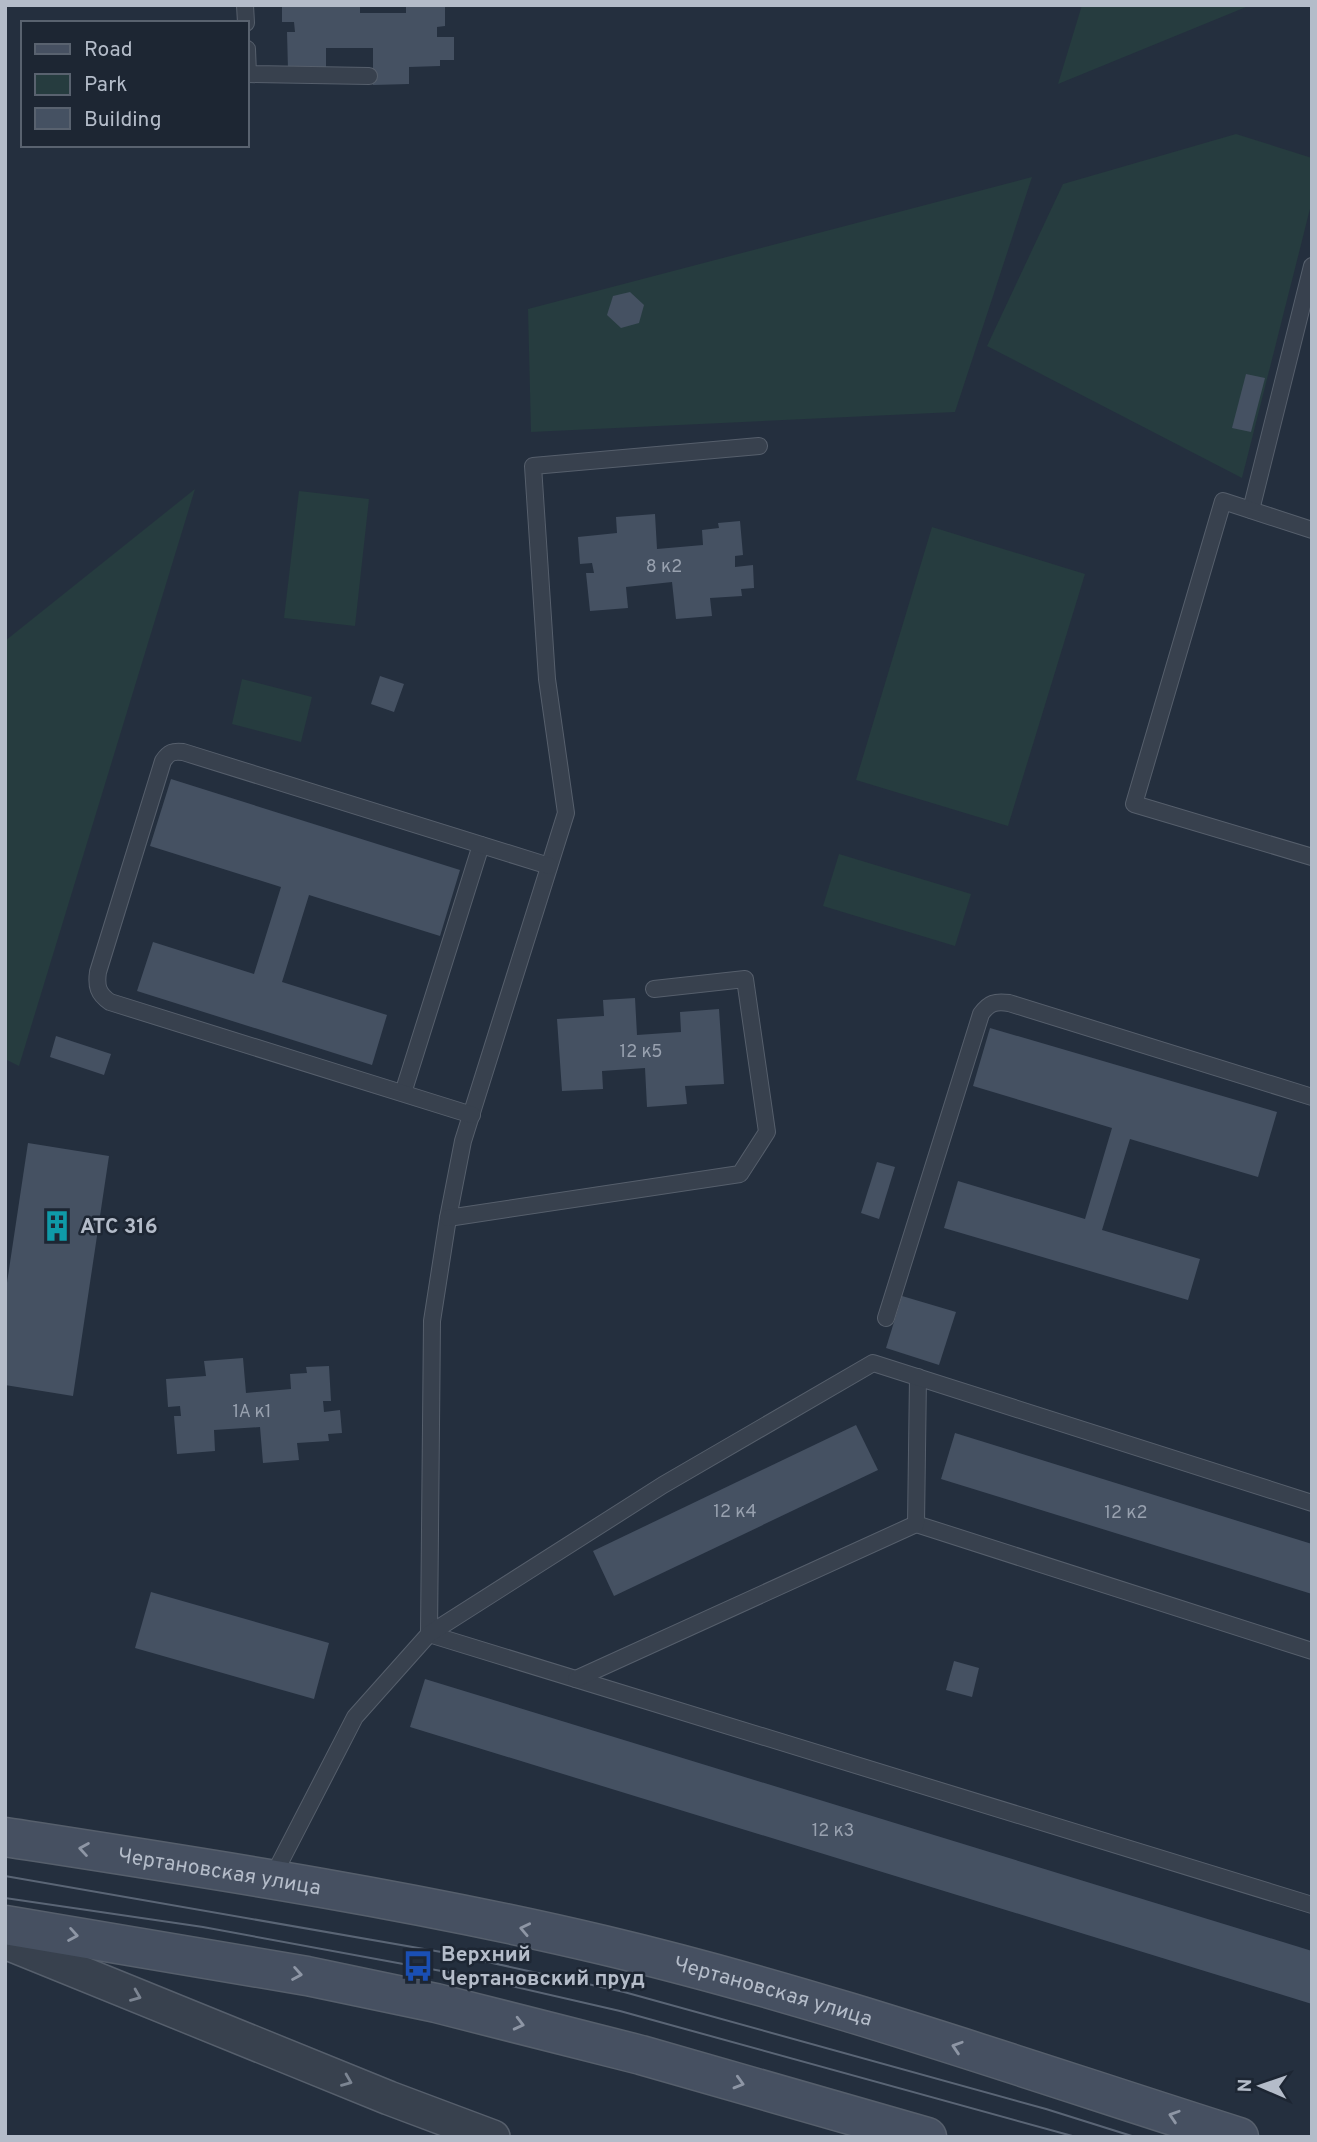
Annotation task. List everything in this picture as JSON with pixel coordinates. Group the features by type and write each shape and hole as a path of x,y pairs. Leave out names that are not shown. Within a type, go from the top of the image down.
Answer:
{"main road":[{"name":"Чертановская улица","path":"5,1837 272,1878 601,1945 771,1988 1239,2137"},
{"path":"5,1925 307,1976 436,2003 641,2055 927,2137"}],"street":[{"path":"5,1942 389,2098 493,2137"}],"lane":[{"path":"248,74 369,75"},
{"path":"1251,510 1312,267"},
{"path":"429,1634 432,1321 448,1218 463,1141 566,813 547,679 533,466 759,446"},
{"path":"1312,530 1223,501 1133,804 1312,857"},
{"path":"472,1115 110,1002 102,996 96,986 98,972 163,761 174,751 183,752 549,866"},
{"path":"403,1093 481,845"},
{"path":"448,1218 740,1174 767,1132 745,979 654,989"},
{"path":"886,1318 981,1014 988,1005 996,1001 1009,1003 1312,1097"},
{"path":"272,1878 355,1717 429,1634 663,1485 873,1363 1312,1503"},
{"path":"916,1524 918,1377"},
{"path":"576,1679 916,1524 1312,1651"},
{"path":"429,1634 1312,1905"}],"green space":[{"path":"1082,5 1251,5 1058,84"},
{"path":"1236,134 1312,158 1312,201 1242,478 987,346 1063,184"},
{"path":"1032,177 955,412 531,432 528,309"},
{"path":"195,489 19,1066 5,1059 5,641"},
{"path":"299,491 369,499 355,626 284,618"},
{"path":"932,527 1085,574 1008,826 856,780"},
{"path":"242,679 312,697 301,742 232,724"},
{"path":"839,854 971,894 955,946 823,906"}],"building":[{"path":"282,5 360,5 360,13 406,13 406,5 445,5 445,26 437,27 437,37 454,37 454,60 440,60 440,66 409,67 409,84 373,85 373,48 326,48 326,69 288,70 287,32 295,32 294,22 282,22"},
{"path":"630,292 644,305 639,323 621,328 607,315 613,296"},
{"path":"1246,374 1265,378 1251,432 1232,428"},
{"path":"655,514 657,549 703,545 702,530 719,528 718,523 740,521 743,555 735,556 735,567 753,565 754,588 741,589 742,596 710,598 712,616 676,619 672,582 626,587 628,608 590,611 586,573 594,573 592,563 580,564 578,537 617,533 616,517"},
{"path":"380,676 404,684 394,712 371,704"},
{"path":"171,779 460,870 440,936 309,895 282,982 387,1015 372,1065 137,991 153,942 254,974 281,887 150,846"},
{"path":"635,998 637,1035 681,1032 680,1012 719,1009 724,1084 685,1086 687,1104 647,1107 645,1068 602,1071 603,1089 562,1091 557,1019 604,1016 603,1000"},
{"path":"990,1028 1277,1112 1258,1177 1130,1139 1102,1230 1200,1259 1188,1300 944,1228 958,1181 1085,1219 1112,1128 973,1086"},
{"path":"56,1036 111,1054 104,1075 50,1057"},
{"name":"АТС 316","path":"28,1143 109,1156 73,1396 5,1385 5,1296"},
{"path":"877,1162 895,1167 879,1219 861,1213"},
{"path":"902,1296 956,1312 939,1365 886,1348"},
{"path":"243,1358 246,1393 291,1389 290,1374 307,1373 306,1367 329,1366 331,1401 323,1401 324,1412 340,1410 342,1433 328,1434 329,1441 297,1443 299,1460 263,1463 260,1427 214,1430 215,1451 177,1454 174,1416 181,1416 180,1406 168,1407 166,1379 206,1376 204,1361"},
{"path":"856,1425 878,1470 614,1596 593,1551"},
{"path":"955,1433 1312,1544 1312,1594 941,1479"},
{"path":"151,1592 329,1643 314,1699 135,1648"},
{"path":"954,1661 979,1668 972,1697 946,1690"},
{"path":"425,1679 1312,1951 1312,2004 410,1727"}],"tram line":[{"path":"5,1876 447,1953 624,1992 1046,2109 1135,2137"},
{"path":"5,1898 203,1927 463,1975 620,2011 1076,2137"}],"place":[{"name":"АТС 316","path":"57,1226"},
{"name":"Верхний Чертановский пруд","path":"418,1966"}]}
